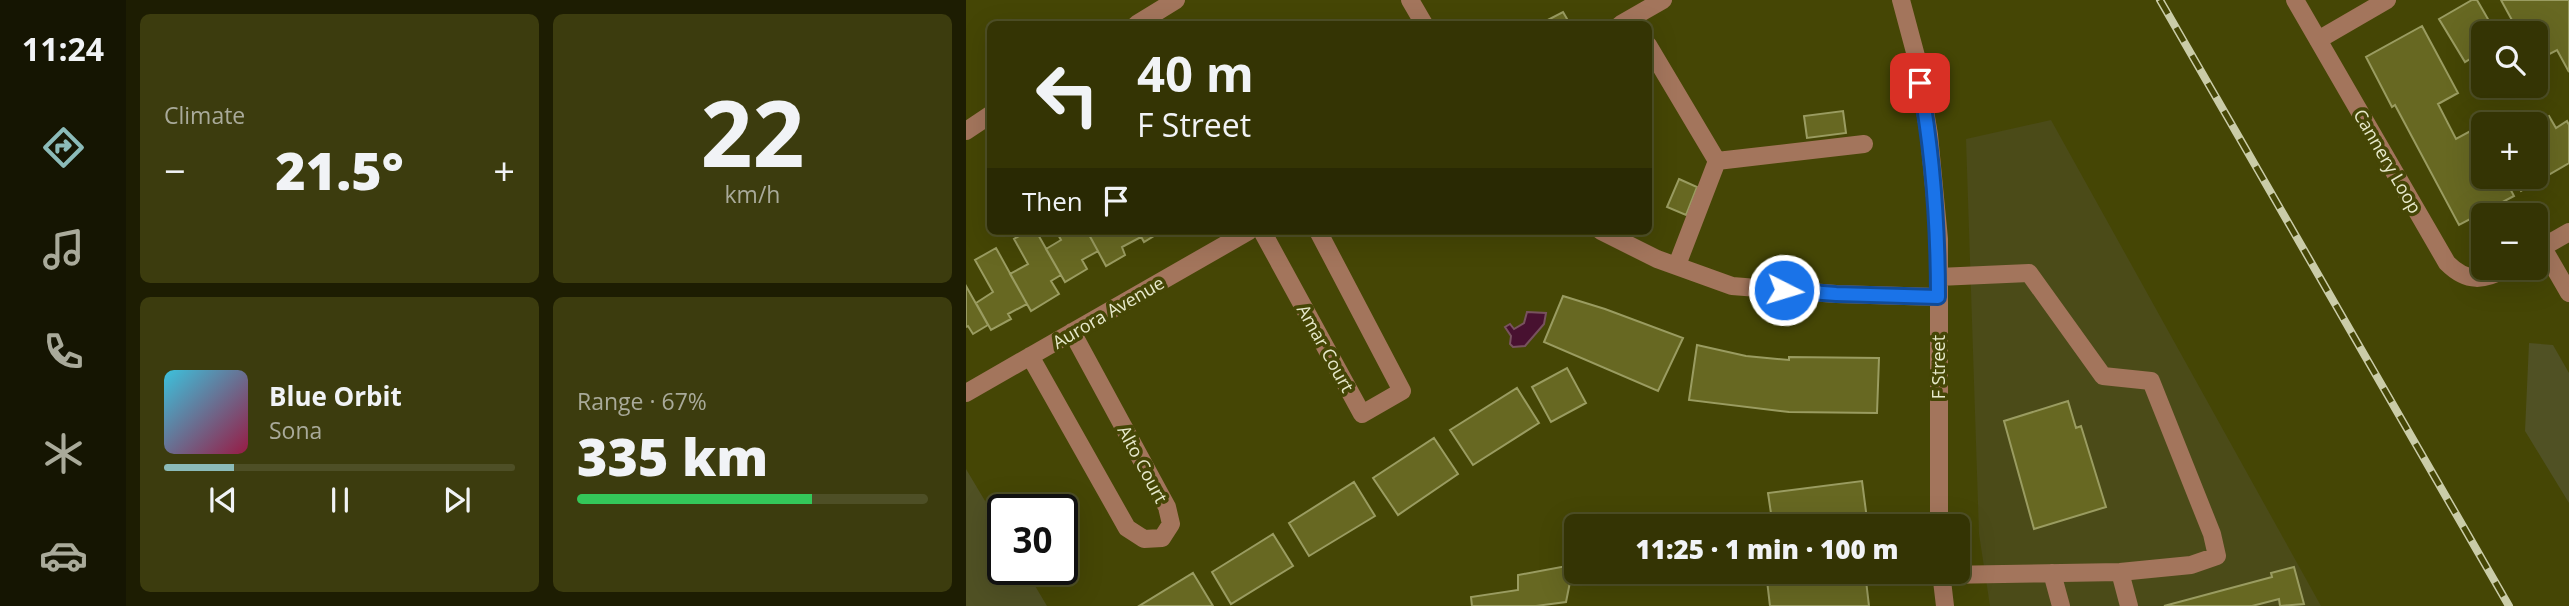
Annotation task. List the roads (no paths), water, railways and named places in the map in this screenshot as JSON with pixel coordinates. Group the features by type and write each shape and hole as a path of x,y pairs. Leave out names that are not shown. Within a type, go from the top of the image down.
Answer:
{"street":[{"path":"1142,21 1176,0"},
{"path":"1410,0 1422,21"},
{"path":"1632,21 1663,0"},
{"name":"F Street","path":"1901,0 1916,56 1929,135 1938,239 1939,514"},
{"name":"Cannery Loop","path":"2295,0 2447,263 2457,273 2471,279"},
{"path":"2318,40 2387,0"},
{"path":"1652,52 1717,161"},
{"path":"966,131 987,117"},
{"path":"1717,161 1864,144"},
{"path":"1677,265 1717,161"},
{"path":"2548,245 2569,232"},
{"name":"Aurora Avenue","path":"966,393 1242,235"},
{"name":"Amar Court","path":"1264,235 1362,414 1402,391 1320,235"},
{"path":"1610,235 1732,286 1836,294 1938,297"},
{"path":"2548,263 2569,293"},
{"path":"1938,277 2029,273 2103,376 2151,381 2212,534 2217,556 2191,565 2120,572 1970,574"},
{"name":"Alto Court","path":"1030,356 1127,528 1144,539 1162,538 1171,524 1167,508 1072,332"},
{"path":"2120,572 2129,606"},
{"path":"2052,573 2061,606"},
{"path":"1942,584 1945,606"}],"railway":[{"path":"2160,0 2509,606"}]}
